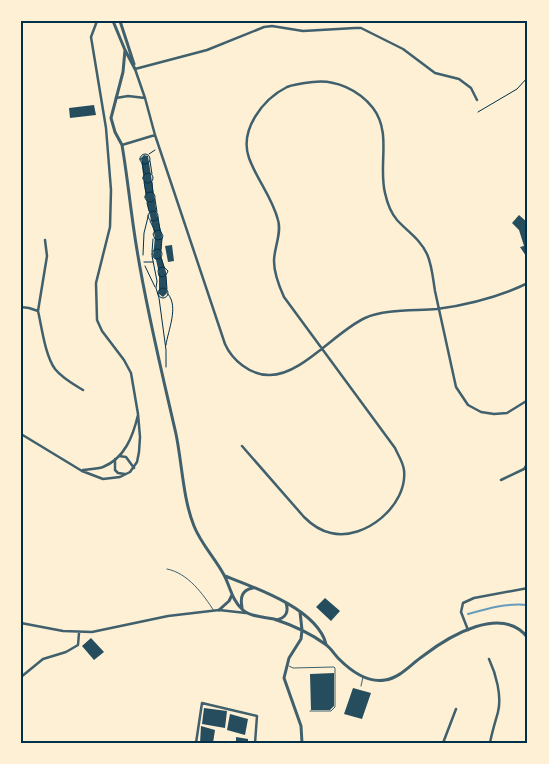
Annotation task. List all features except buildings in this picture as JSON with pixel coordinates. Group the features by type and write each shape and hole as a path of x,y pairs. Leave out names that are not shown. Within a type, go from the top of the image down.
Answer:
{"street":[{"path":"21,434 82,471 103,479 120,477 134,468 139,452 138,414 131,372 102,331 98,320 96,283 110,227 111,190 106,128 91,37 97,21"},
{"path":"113,21 135,69"},
{"path":"120,21 130,48 155,135 229,354 235,360 251,370 267,376 285,373 355,324 374,315 387,312 439,309 504,293 528,283"},
{"path":"135,69 207,50 264,27 272,26 303,31 361,28 403,48 435,74 459,79 472,88 478,100"},
{"path":"125,50 123,72 111,118 115,132 122,145 136,249 179,451 189,513 200,540 224,576 232,594 246,613"},
{"path":"242,446 311,524 331,533 352,532 372,525 388,512 400,493 404,482 404,469 395,448 284,297 279,285 274,260 279,222 268,194 249,157 248,138 253,120 261,107 288,87 316,82 333,82 348,88 373,108 382,126 385,192 396,219 414,235 428,254 456,387 468,405 481,412 507,413 528,400"},
{"path":"116,98 128,96 145,98"},
{"path":"122,145 155,135"},
{"path":"45,240 47,256 38,311 50,361 55,370 66,380 83,390"},
{"path":"21,307 38,311"},
{"path":"82,471 103,466 119,456 133,435 138,414"},
{"path":"119,456 126,457 134,468"},
{"path":"116,458 115,470 118,474 126,474"},
{"path":"501,480 524,469 528,463"},
{"path":"224,576 286,603 300,612 320,630 326,644"},
{"path":"242,609 242,593 253,588"},
{"path":"468,630 461,612 463,602 474,598 528,588"},
{"path":"219,610 229,601 232,594"},
{"path":"276,620 284,618 287,607 286,603"},
{"path":"21,623 79,633 103,631 168,616 219,610 246,613 276,620 302,630 326,644 347,667 363,677 378,680 387,680 395,677 423,655 449,639 487,624 507,623 519,628 528,638"},
{"path":"300,612 301,639 286,664 284,678 301,726 302,743"},
{"path":"21,677 43,659 74,649 78,645 79,633"},
{"path":"490,659 498,691 499,710 490,743"},
{"path":"196,743 202,704 257,716 255,743"},
{"path":"443,743 456,709"}],"lane":[{"path":"168,569 176,570 190,580 214,611"},
{"path":"286,664 294,668 334,667 336,672 335,707 331,711 310,711"},
{"path":"361,686 363,677"}],"path":[{"path":"478,112 517,89 528,77"},
{"path":"155,150 142,155 140,160 144,174 145,196 149,212 144,232 143,262 158,294 165,348 166,374"},
{"path":"148,154 160,230 163,234 161,258 164,267 168,271 166,276 167,289 173,307 165,348"},
{"path":"142,163 147,164 150,160"},
{"path":"144,174 147,172 152,174"},
{"path":"144,181 147,183 152,181"},
{"path":"146,194 149,192 154,194"},
{"path":"146,201 151,202 155,199"},
{"path":"149,212 157,212"},
{"path":"149,218 154,221 158,217"},
{"path":"149,218 155,231 152,254 157,280 156,288"},
{"path":"155,231 160,230"},
{"path":"153,236 157,240 162,239"},
{"path":"152,254 157,249 161,251"},
{"path":"152,254 156,260 161,258"},
{"path":"143,262 153,262"},
{"path":"164,267 159,268 158,273 162,277 166,276"},
{"path":"158,294 160,289 167,289"},
{"path":"158,294 162,298 168,294"}],"waterway":[{"path":"468,614 505,605 528,605"}]}
